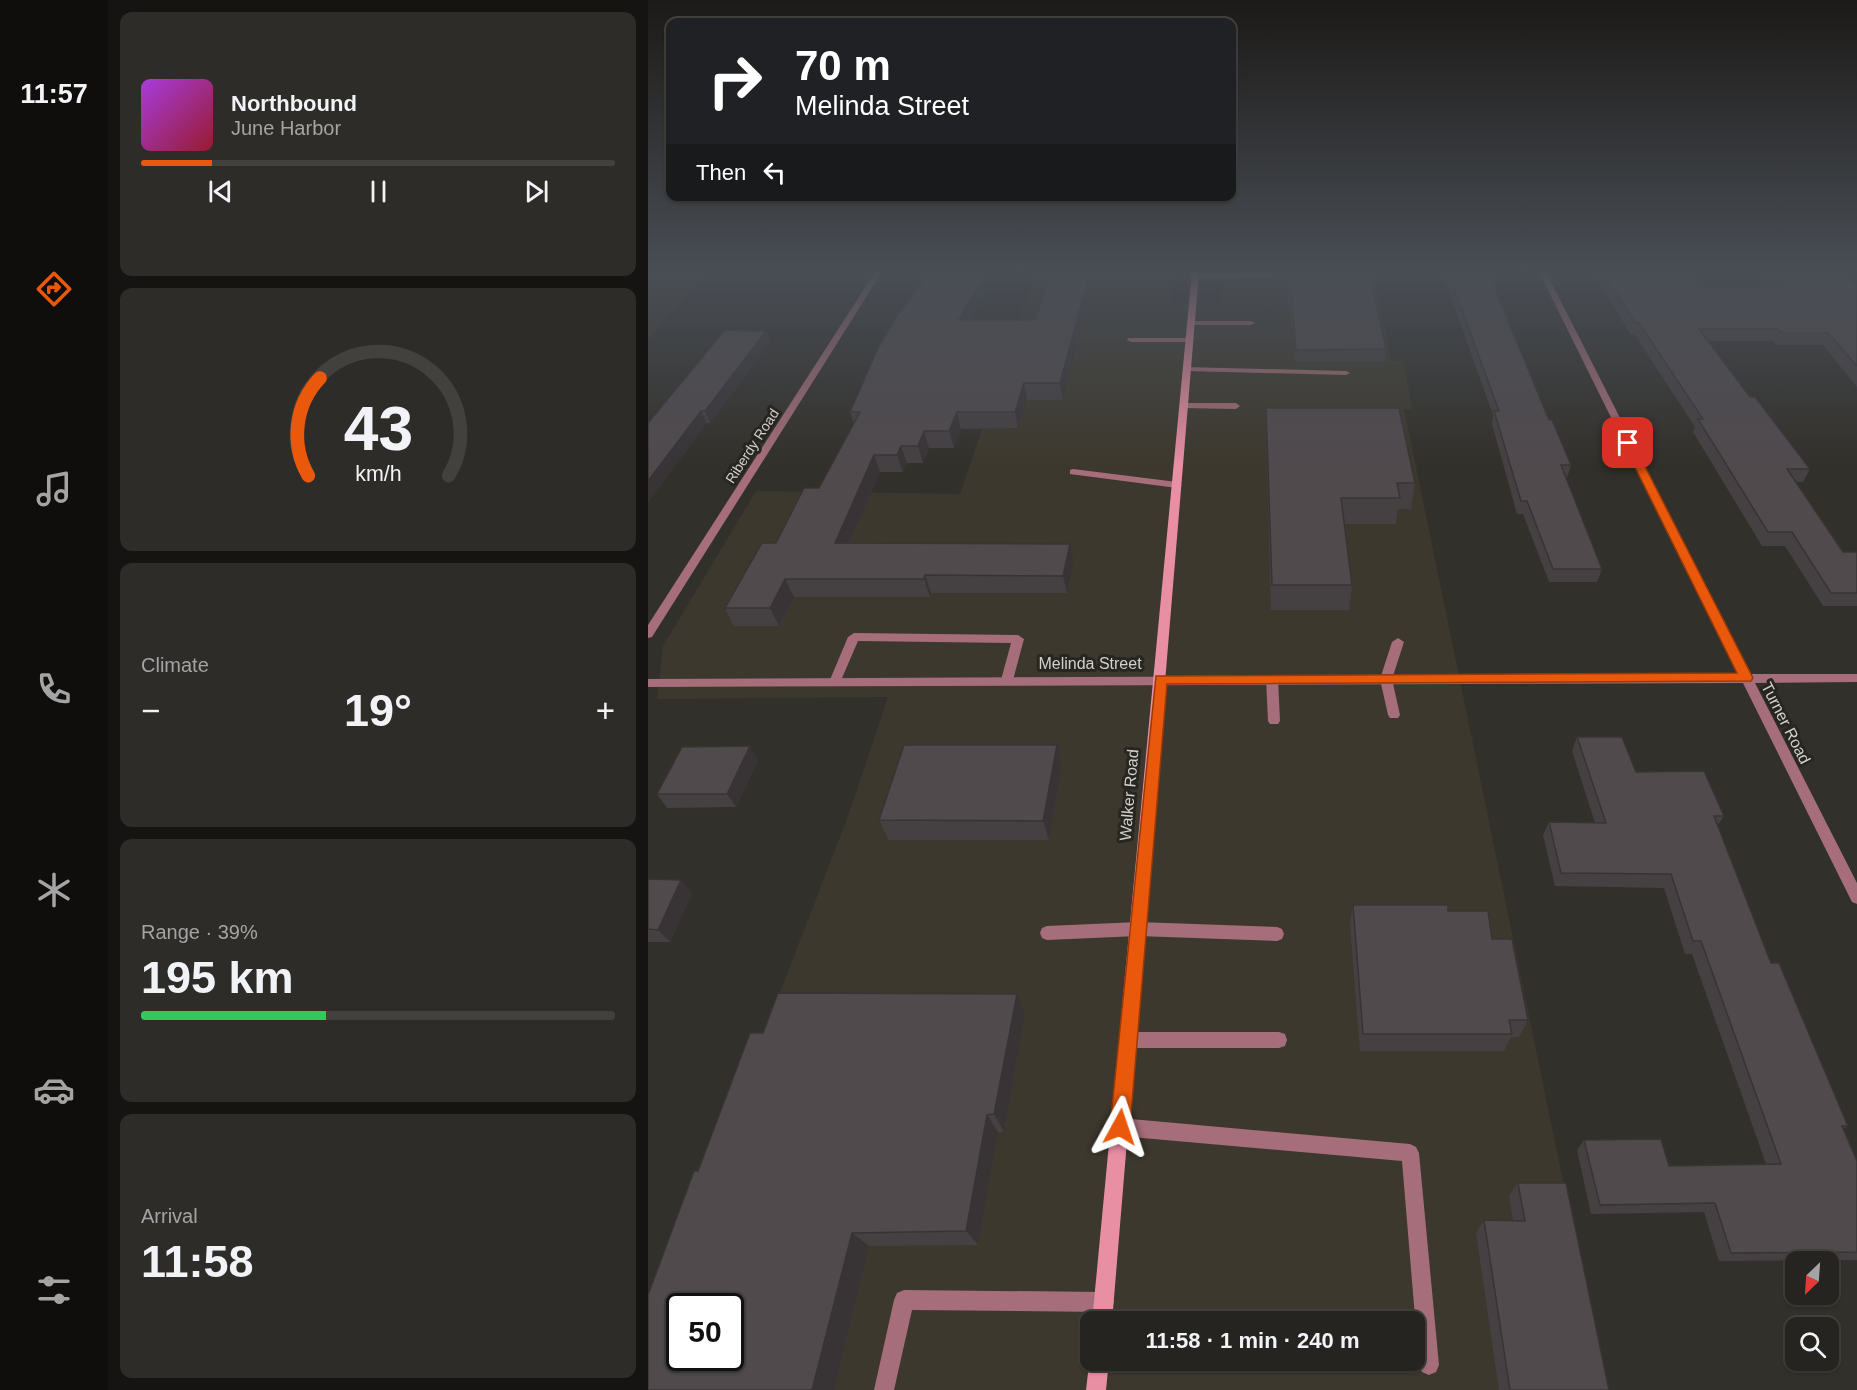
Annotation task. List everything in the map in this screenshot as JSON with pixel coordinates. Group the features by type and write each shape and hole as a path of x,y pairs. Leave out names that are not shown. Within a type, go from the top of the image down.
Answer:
{"main road":[{"name":"Walker Road","path":"1103,1311 1190,339"},
{"path":"1096,1390 1098,1371"}],"street":[{"name":"Riberdy Road","path":"648,634 838,337"},
{"name":"Turner Road","path":"1575,337 1857,898"},
{"path":"1131,340 1190,339"},
{"path":"1188,369 1346,373"},
{"path":"1184,406 1236,406"},
{"path":"1073,472 1177,485"},
{"path":"835,682 854,637 1018,639 1007,680"},
{"path":"1394,715 1386,679 1398,642"},
{"name":"Melinda Street","path":"648,683 1857,678"},
{"path":"1272,679 1274,721"},
{"path":"1047,933 1138,929 1277,934"},
{"path":"1128,1040 1279,1040"},
{"path":"1120,1127 1410,1153 1429,1365"},
{"path":"884,1390 904,1300 1104,1302"}],"shaded area":[{"path":"1013,337 1387,337 1392,361 1404,361 1412,409 1404,409 1606,1390 648,1390 648,1345 666,1297 666,1371 744,1371 744,1293 667,1293 848,816 888,697 657,699 663,646 756,491 960,494"}],"building":[{"path":"719,337 762,337 648,481 648,423"},
{"path":"885,337 1072,337 1060,383 1024,383 1015,412 957,412 949,431 924,431 918,446 901,446 897,455 874,455 835,543 1070,544 1063,576 925,575 924,579 785,579 770,608 725,608 762,543 776,543 804,488 819,488 860,412 850,412"},
{"path":"1295,337 1383,337 1386,349 1296,350"},
{"path":"1472,337 1515,337 1549,420 1552,420 1571,465 1561,465 1602,569 1553,569 1527,501 1521,501 1494,411 1499,411"},
{"path":"1648,337 1705,337 1750,397 1755,397 1810,469 1787,469 1843,552 1857,552 1857,593 1831,593 1792,532 1768,532 1698,419 1703,419"},
{"path":"1831,337 1857,337 1857,366"},
{"path":"1266,408 1399,408 1415,483 1397,483 1400,498 1341,498 1352,585 1272,585"},
{"path":"1577,737 1622,737 1636,772 1704,771 1724,816 1714,816 1771,963 1779,963 1848,1126 1842,1126 1857,1161 1857,1252 1731,1253 1715,1203 1600,1205 1584,1140 1661,1139 1669,1166 1781,1164 1701,941 1693,941 1671,874 1561,873 1549,822 1606,823"},
{"path":"904,745 1057,745 1043,821 879,820"},
{"path":"750,746 727,794 657,794 682,747"},
{"path":"648,879 681,880 658,930 648,929"},
{"path":"1353,905 1448,905 1448,911 1488,911 1492,939 1512,939 1528,1020 1509,1020 1512,1034 1363,1034"},
{"path":"778,993 1017,994 994,1114 987,1115 966,1231 852,1233 812,1390 648,1390 648,1295 694,1171 698,1171 750,1033 763,1033"},
{"path":"1518,1183 1566,1183 1609,1390 1510,1390 1484,1220 1525,1221"}],"route":[{"path":"1120,1127 1161,680 1746,678 1628,443"}]}
